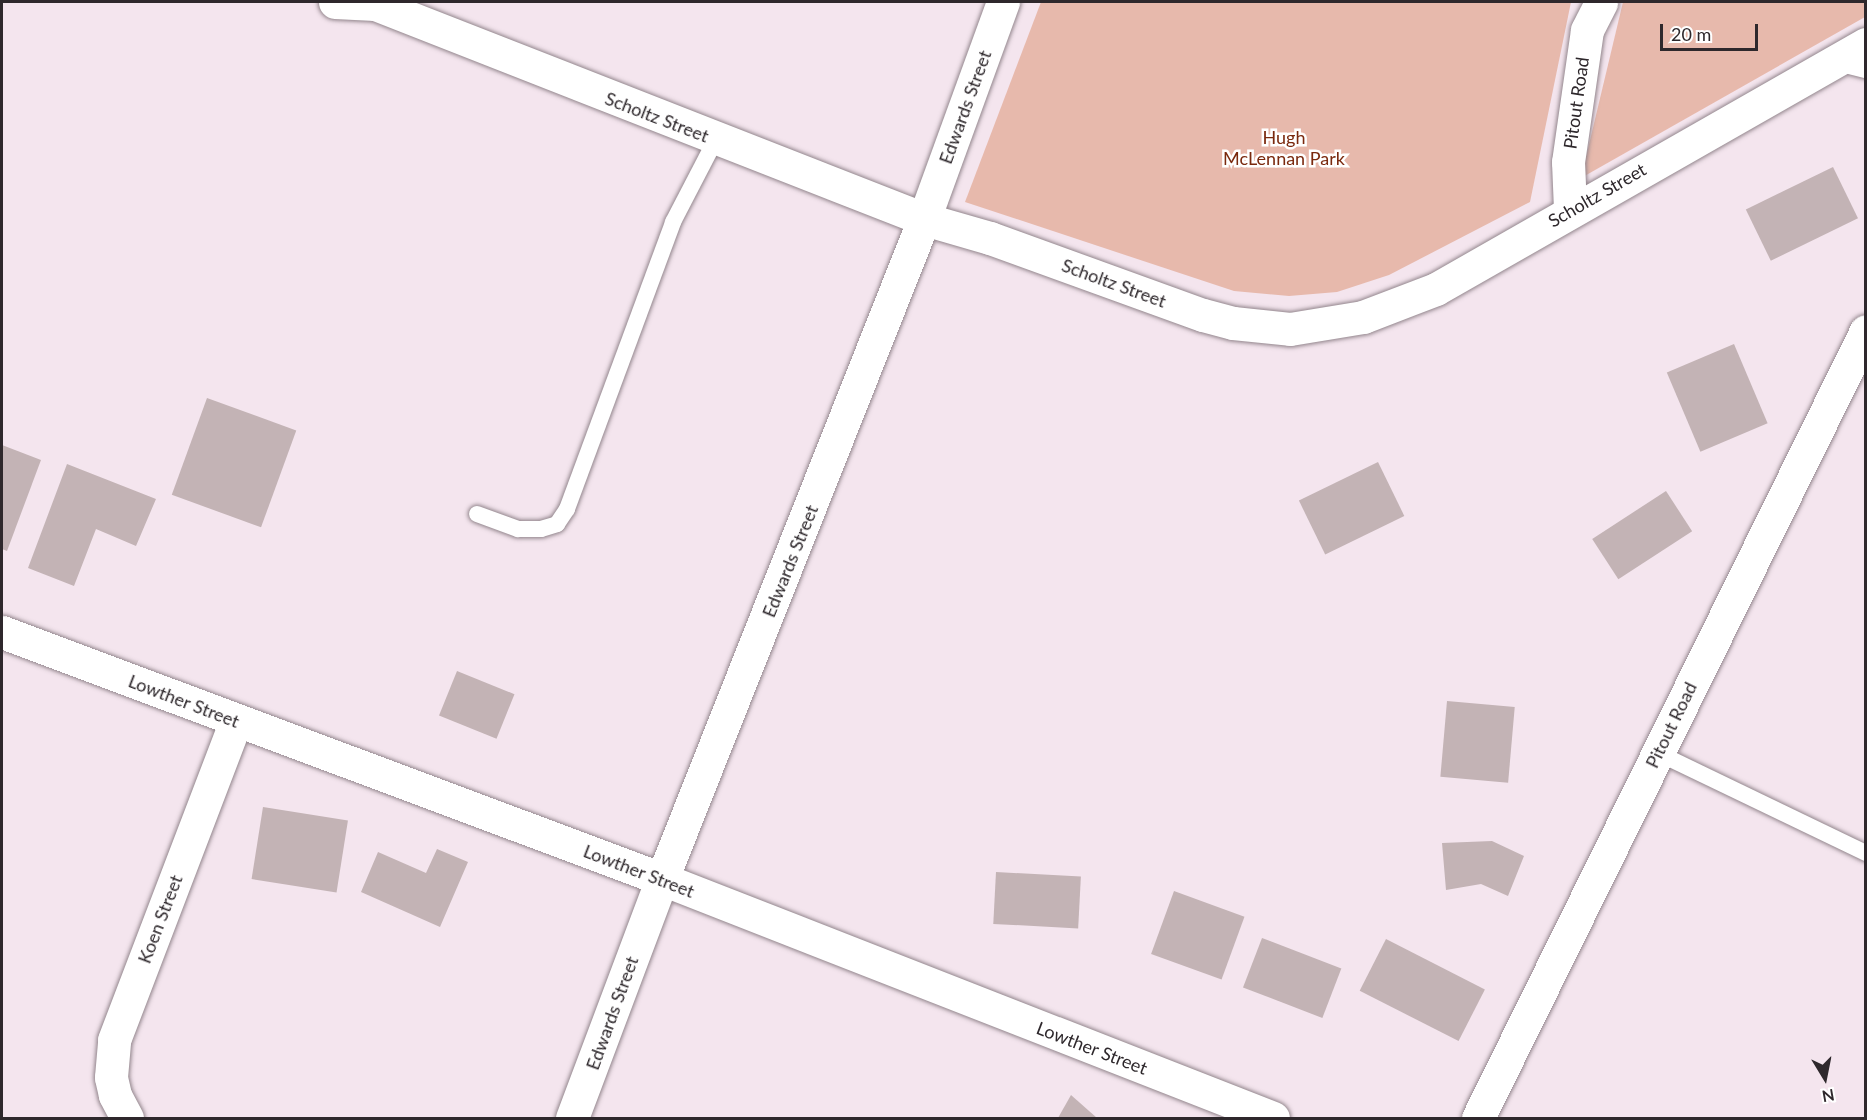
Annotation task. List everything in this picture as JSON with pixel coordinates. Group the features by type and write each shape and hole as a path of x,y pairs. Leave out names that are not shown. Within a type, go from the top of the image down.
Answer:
{"street":[{"name":"Scholtz Street","path":"335,2 375,3 924,219 990,238 1203,315 1251,326 1290,329 1363,316 1405,303 1436,289 1570,209 1866,44"},
{"name":"Edwards Street","path":"572,1119 662,879 924,219 1003,2"},
{"name":"Pitout Road","path":"1570,209 1568,162 1587,30 1601,2"},
{"name":"Pitout Road","path":"1478,1119 1866,331"},
{"name":"Lowther Street","path":"2,632 662,879 1273,1119"},
{"name":"Koen Street","path":"127,1119 115,1095 111,1077 114,1040 236,721"}],"lane":[{"path":"1834,62 1866,70"},
{"path":"477,514 518,529 542,529 557,524 567,509 673,222 716,139"},
{"path":"1658,753 1866,853"}],"green space":[{"name":"Hugh McLennan Park","path":"1041,2 1571,2 1530,202 1389,275 1337,292 1289,296 1234,291 965,202"},
{"path":"1623,2 1865,2 1865,17 1581,178"}],"building":[{"path":"1833,167 1858,218 1771,261 1746,210"},
{"path":"1734,344 1768,423 1700,452 1667,373"},
{"path":"207,398 296,430 261,527 172,495"},
{"path":"2,445 41,460 7,551 2,549"},
{"path":"1378,462 1404,516 1325,555 1299,501"},
{"path":"67,464 156,499 136,546 96,529 74,586 28,568"},
{"path":"1666,491 1692,531 1618,579 1592,539"},
{"path":"457,671 514,694 497,739 439,716"},
{"path":"1447,701 1515,707 1508,783 1440,777"},
{"path":"263,807 348,820 337,893 252,879"},
{"path":"1492,841 1524,856 1508,896 1481,884 1446,890 1442,843"},
{"path":"437,849 468,862 440,927 361,892 378,852 426,873"},
{"path":"996,872 1081,876 1078,928 993,924"},
{"path":"1174,891 1244,917 1222,980 1151,954"},
{"path":"1262,938 1341,968 1322,1018 1243,987"},
{"path":"1386,939 1485,989 1459,1041 1360,991"},
{"path":"1071,1095 1097,1118 1058,1118"}]}
